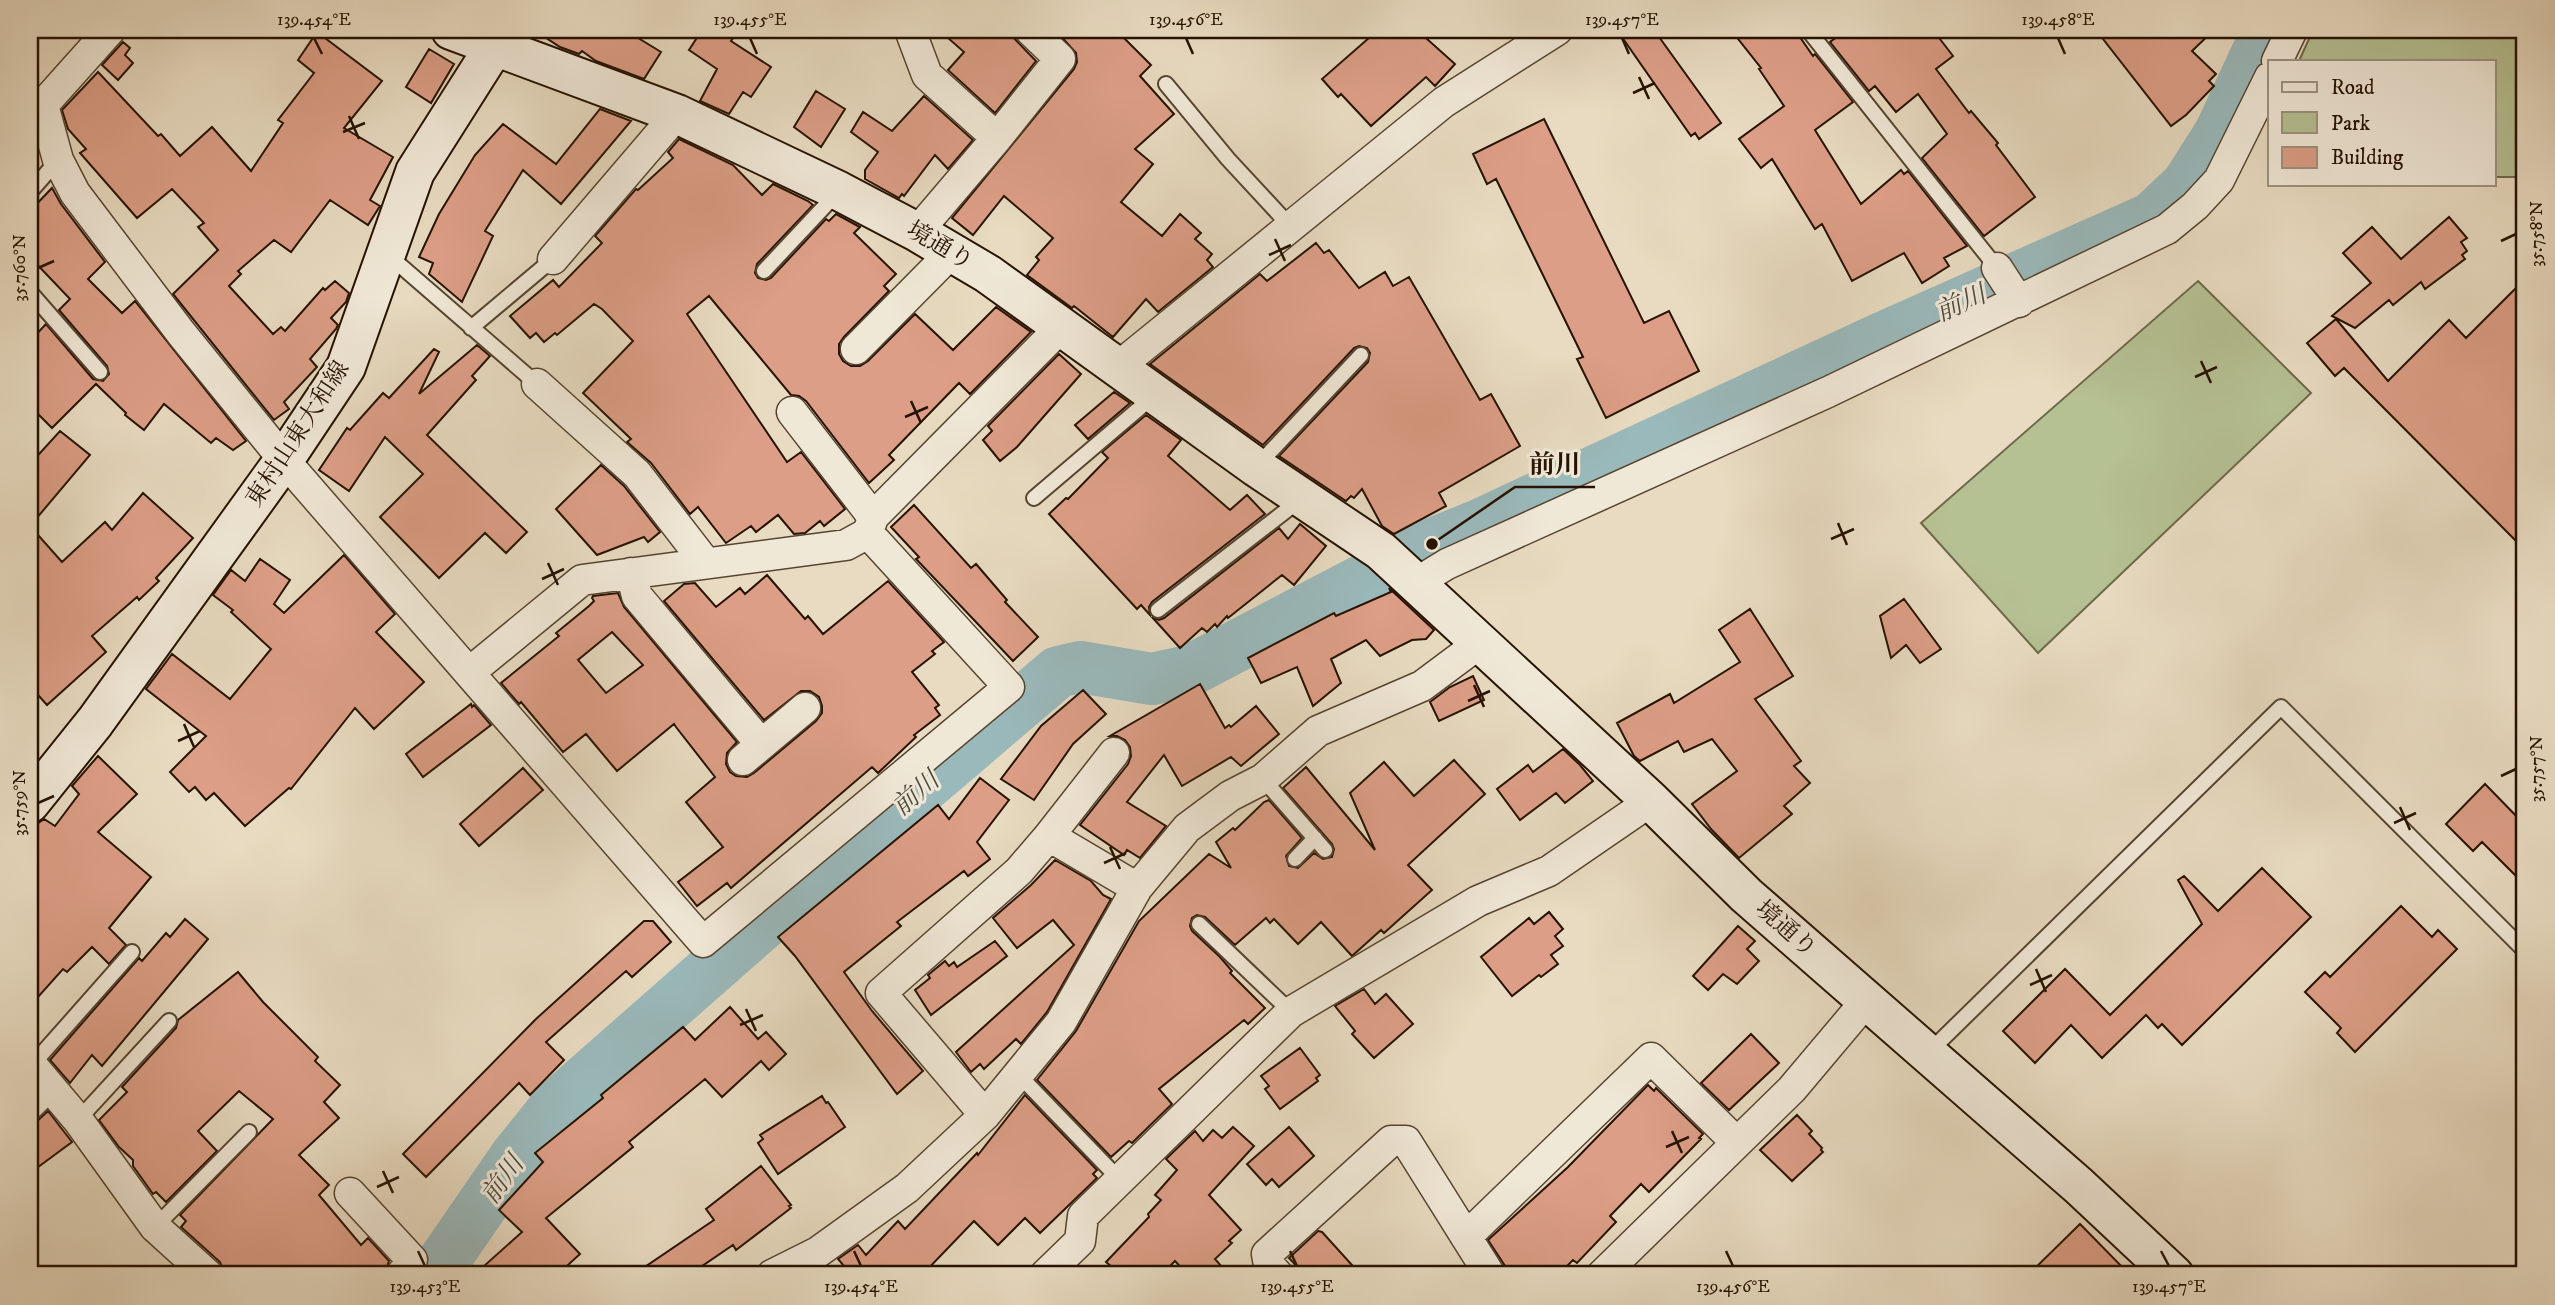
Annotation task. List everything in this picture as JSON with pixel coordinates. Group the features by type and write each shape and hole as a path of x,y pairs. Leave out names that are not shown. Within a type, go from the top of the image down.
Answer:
{"street":[{"path":"110,30 36,100 58,160 83,204 181,333 284,460 703,942 1009,687 870,525 792,412"},
{"name":"境通り","path":"451,30 500,38 677,114 839,191 917,232 988,274 1401,569 1651,800 1746,895 2079,1186 2174,1275"},
{"path":"910,30 927,75 997,138"},
{"path":"917,232 1060,59 1030,30"},
{"path":"2277,60 2292,30"},
{"path":"1118,367 1444,102 1535,35"},
{"name":"東村山東大和線","path":"30,803 96,722 284,460 346,367 415,172 500,38"},
{"path":"1401,569 1447,564 1828,392 2167,229 2195,206 2219,180 2268,80"},
{"path":"553,259 677,114"},
{"path":"856,349 951,253"},
{"path":"1997,268 2018,302"},
{"path":"470,672 582,580 846,545 870,525 1062,327"},
{"path":"537,384 637,474 705,562"},
{"path":"631,573 637,596 752,752 805,708"},
{"path":"772,1275 818,1252 907,1188 985,1115 1061,1021 1137,888 1187,828 1230,796 1263,779 1318,731 1422,686 1481,642"},
{"path":"985,1115 881,993 1019,871 1114,753"},
{"path":"1045,1275 1080,1241 1083,1216 1291,1012 1478,901 1549,871 1651,800"},
{"path":"1049,836 1137,888"},
{"path":"1602,1275 1792,1088 1867,1000"},
{"path":"1466,1237 1651,1058 1736,1142"},
{"path":"31,1064 78,1120 155,1227 208,1275"},
{"path":"1278,1275 1269,1265 1267,1254 1391,1141 1406,1141 1490,1275"},
{"path":"350,1193 412,1260 401,1275"}],"lane":[{"path":"1808,30 1997,268"},
{"path":"1166,85 1228,159 1291,227"},
{"path":"30,192 58,160"},
{"path":"764,271 839,191"},
{"path":"386,253 537,384"},
{"path":"471,328 553,259"},
{"path":"30,292 100,372"},
{"path":"1256,467 1361,355"},
{"path":"1034,498 1155,395"},
{"path":"1158,610 1301,499"},
{"path":"1928,1053 2281,707 2525,951"},
{"path":"1263,779 1325,850"},
{"path":"1295,859 1315,838"},
{"path":"1199,924 1291,1012"},
{"path":"31,1064 132,952"},
{"path":"78,1120 169,1021"},
{"path":"1018,1074 1120,1180"},
{"path":"30,1115 54,1091"},
{"path":"155,1227 249,1132"}],"green space":[{"path":"2313,30 2525,30 2525,186 2516,177 2496,177 2496,60 2299,60"},
{"path":"2198,281 2311,393 2038,653 1921,523"}],"building":[{"path":"534,30 625,30 661,52 644,79 596,61 582,51 579,54 560,47"},
{"path":"702,30 739,30 731,41 771,67 751,97 743,92 729,114 700,101 717,69 689,50"},
{"path":"939,30 1006,30 1036,61 995,113 948,70 964,52"},
{"path":"1116,30 1151,65 1140,76 1174,114 1135,149 1153,164 1121,202 1162,236 1180,214 1201,233 1195,239 1212,254 1207,260 1213,267 1158,312 1146,299 1113,337 1074,306 1072,308 1027,275 1039,260 1036,257 1053,238 1004,196 973,235 952,218 1074,69 1077,62 1076,53 1057,32"},
{"path":"1378,30 1417,30 1455,64 1435,86 1426,77 1371,126 1341,94 1338,97 1322,79"},
{"path":"1617,30 1654,30 1721,123 1699,139 1695,133 1691,136"},
{"path":"1731,30 1795,30 1813,56 1815,54 1853,102 1815,130 1861,204 1901,170 1904,174 1908,171 1967,246 1944,258 1949,266 1922,283 1904,253 1852,281 1822,224 1815,229 1772,159 1761,168 1739,139 1784,106 1759,69 1761,68"},
{"path":"1846,30 1933,30 1953,56 1936,69 1969,113 1971,111 1998,143 1996,145 2035,197 1984,236 1922,158 1947,134 1918,94 1896,112 1875,86 1869,91 1830,42"},
{"path":"2096,30 2214,30 2192,51 2216,74 2209,81 2214,86 2186,115 2171,126"},
{"path":"317,32 382,81 344,128 393,157 370,200 380,206 368,225 330,200 291,252 274,240 238,271 241,274 229,286 273,334 281,327 285,331 323,288 325,290 335,281 349,293 346,302 331,318 338,325 336,329 310,359 317,367 284,402 289,409 274,420 173,294 218,250 198,227 204,223 172,189 137,218 80,153 86,149 68,129 62,110 98,72 180,156 212,127 251,171 283,123 278,120 314,73 298,60"},
{"path":"123,42 130,48 125,55 133,63 118,80 102,65"},
{"path":"429,49 454,64 431,103 406,87"},
{"path":"816,91 845,109 821,147 794,127"},
{"path":"924,96 973,140 948,169 935,155 904,196 902,194 899,198 865,179 865,170 878,152 851,132 863,112 892,131"},
{"path":"600,109 631,121 561,204 523,170 485,231 493,236 462,302 429,274 433,263 419,257 439,214 475,155 503,124 556,164"},
{"path":"1544,119 1644,323 1669,311 1699,371 1606,418 1577,359 1583,357 1496,179 1487,184 1473,154"},
{"path":"679,139 733,165 762,195 773,184 813,205 757,264 755,273 758,278 771,278 826,219 829,221 836,214 860,227 854,233 896,274 884,286 889,291 839,344 839,354 843,361 851,366 860,366 868,361 915,314 953,350 996,307 1031,332 970,394 959,383 889,455 894,460 869,483 806,401 791,395 709,296 687,314 787,462 801,452 845,509 824,526 820,521 805,533 794,534 778,515 756,532 751,526 726,543 698,507 690,514 651,463 627,442 631,439 583,393 633,341 602,309 594,304 557,335 555,333 544,342 536,333 530,338 510,316 553,280 559,287 602,243 595,236 636,189 673,158 668,152"},
{"path":"52,188 105,262 88,279 122,313 135,301 246,441 233,450 216,438 211,443 164,404 144,430 125,415 96,384 52,428 30,406 30,341 46,324 93,379 103,381 109,374 107,366 59,310 70,299 30,257 30,211"},
{"path":"2449,217 2467,238 2461,242 2467,251 2462,255 2465,259 2425,289 2421,282 2393,305 2389,300 2355,328 2332,316 2371,283 2343,253 2372,227 2401,259"},
{"path":"1316,243 1324,253 1329,250 1359,288 1385,272 1393,286 1409,277 1480,400 1491,394 1520,446 1439,493 1446,506 1394,534 1382,526 1362,489 1354,498 1351,496 1346,501 1279,456 1368,362 1370,353 1367,348 1354,348 1263,445 1150,364 1260,274 1267,281"},
{"path":"2525,279 2525,550 2344,368 2335,376 2307,343 2336,319 2388,381 2449,320 2466,338"},
{"path":"477,345 490,356 472,376 476,380 427,435 527,532 506,553 485,533 439,578 380,517 423,474 385,437 349,491 319,470 347,428 350,430 383,393 389,398 434,349 439,352 419,394"},
{"path":"1059,354 1081,374 1017,447 1000,461 983,440 992,431 988,426"},
{"path":"1114,392 1130,403 1088,439 1075,425"},
{"path":"1146,415 1181,440 1168,456 1230,510 1247,495 1265,514 1152,602 1149,607 1150,615 1141,605 1137,609 1049,514 1068,499 1108,458 1102,452"},
{"path":"60,431 90,455 30,526 30,464"},
{"path":"601,465 624,486 660,532 648,542 644,537 597,555 556,509"},
{"path":"143,493 193,538 156,578 159,581 92,636 106,652 47,705 30,686 30,526 62,562 105,522 112,530"},
{"path":"914,505 971,568 976,564 1007,600 1005,602 1038,637 1013,661 916,559 919,557 891,527"},
{"path":"1300,524 1326,546 1294,585 1282,575 1228,618 1227,616 1217,627 1215,624 1207,632 1202,628 1180,648 1152,617 1159,620 1164,618 1279,528 1288,539"},
{"path":"344,555 395,614 376,632 424,682 374,729 355,708 291,789 245,826 214,793 206,800 195,787 189,792 170,772 206,736 146,689 172,654 230,699 271,649 231,612 233,610 213,595 231,570 245,581 260,559 290,580 274,604 284,613"},
{"path":"767,575 805,619 808,616 823,634 888,581 944,642 932,651 935,654 912,672 939,705 935,708 940,715 914,735 916,737 878,773 872,767 731,888 727,883 697,906 678,882 723,847 686,802 715,777 674,724 617,771 586,734 563,752 521,702 519,704 501,683 559,636 556,633 594,601 593,596 618,593 624,607 737,742 727,753 726,764 736,776 747,777 816,721 822,713 819,697 810,691 801,691 764,720 664,601 684,584 695,583 716,607 740,588 745,594","holes":["612,632 643,665 606,693 578,660"]},
{"path":"1389,588 1434,630 1426,639 1412,640 1380,656 1366,640 1331,659 1341,683 1313,706 1297,667 1261,683 1248,658 1334,613 1336,616 1391,592"},
{"path":"1904,599 1941,649 1920,663 1906,645 1891,658 1880,616"},
{"path":"1750,609 1793,676 1755,699 1801,761 1794,766 1810,783 1784,806 1792,814 1739,858 1692,804 1737,771 1712,739 1684,752 1678,741 1640,761 1634,756 1617,723 1670,694 1674,703 1740,662 1719,630"},
{"path":"1473,676 1484,700 1439,721 1430,702 1450,687"},
{"path":"1200,684 1225,728 1229,725 1231,727 1256,706 1279,734 1241,766 1231,757 1182,786 1164,755 1127,802 1166,826 1140,858 1127,850 1124,855 1080,825 1128,764 1131,756 1130,747 1125,740 1110,736"},
{"path":"1083,690 1106,714 1073,744 1034,800 1001,779 1041,726"},
{"path":"471,704 491,725 423,777 406,754"},
{"path":"1563,749 1593,781 1565,803 1556,793 1520,820 1497,789 1528,765 1533,772"},
{"path":"98,756 137,794 98,832 151,877 109,928 126,945 109,964 92,947 67,972 63,969 30,1006 30,833 44,819 55,826 79,794 72,786"},
{"path":"1454,760 1485,794 1408,865 1432,890 1384,933 1381,930 1352,956 1321,922 1298,944 1274,919 1270,923 1266,918 1235,945 1205,917 1197,915 1192,918 1192,931 1220,957 1232,971 1230,973 1265,1008 1248,1024 1244,1020 1159,1089 1172,1104 1132,1143 1129,1141 1111,1157 1037,1080 1076,1031 1139,921 1209,854 1231,868 1216,842 1233,828 1235,830 1264,802 1269,800 1302,838 1286,856 1289,866 1298,868 1314,853 1323,859 1332,857 1332,844 1283,788 1306,767 1375,850 1350,793 1384,762 1414,796"},
{"path":"523,768 543,790 479,846 460,824"},
{"path":"980,778 1009,800 977,842 990,859 968,876 964,871 897,922 901,926 844,972 872,1011 923,1071 897,1094 778,937 938,805 949,819"},
{"path":"2485,784 2525,825 2525,885 2482,842 2473,851 2446,824"},
{"path":"1055,860 1091,881 1103,895 1111,899 1047,1012 1021,1044 1016,1039 984,1069 980,1064 971,1072 956,1052 1074,945 1053,920 1017,948 993,918"},
{"path":"2262,868 2311,917 2182,1045 2162,1024 2158,1028 2146,1015 2102,1058 2071,1025 2035,1063 2003,1031 2065,969 2110,1015 2202,924 2178,880 2184,876 2218,911"},
{"path":"2401,906 2432,937 2438,930 2457,949 2355,1052 2337,1033 2341,1028 2305,992 2325,972 2330,977"},
{"path":"1549,912 1563,929 1555,936 1563,946 1551,955 1558,964 1512,996 1481,957 1529,918 1534,924"},
{"path":"185,919 208,939 102,1066 92,1055 70,1083 50,1060 139,958 142,961 166,933 170,937"},
{"path":"644,921 653,921 671,942 632,977 626,971 546,1042 564,1060 530,1095 519,1083 426,1177 403,1154 536,1019"},
{"path":"1738,926 1755,941 1747,949 1759,961 1737,984 1723,974 1708,990 1693,976"},
{"path":"995,941 1007,956 931,1015 915,990 945,961 949,966 954,962 957,967"},
{"path":"238,972 263,1002 318,1057 315,1061 340,1085 324,1102 339,1118 299,1155 329,1185 319,1195 361,1245 368,1238 389,1261 384,1275 225,1275 220,1262 181,1227 186,1221 180,1215 273,1119 239,1091 198,1131 217,1151 166,1202 156,1192 153,1194 133,1166 133,1160 119,1147 99,1120 127,1092 122,1087 176,1028 178,1020"},
{"path":"1364,989 1375,1004 1386,994 1413,1024 1374,1058 1352,1034 1355,1031 1335,1006"},
{"path":"730,1007 758,1039 766,1032 786,1054 769,1070 761,1061 722,1097 705,1079 629,1142 633,1147 546,1218 580,1254 557,1275 474,1275 522,1232 499,1210 543,1162 535,1153 603,1098 601,1095 683,1027 695,1040"},
{"path":"1751,1034 1779,1063 1729,1110 1701,1083"},
{"path":"1300,1048 1320,1075 1316,1078 1318,1081 1280,1109 1265,1089 1269,1086 1261,1076"},
{"path":"1648,1085 1654,1091 1656,1088 1703,1134 1699,1138 1701,1139 1649,1192 1641,1184 1610,1216 1616,1222 1577,1263 1573,1260 1558,1275 1511,1275 1488,1240 1568,1167"},
{"path":"1025,1095 1097,1170 1093,1174 1097,1178 1040,1233 1025,1218 998,1245 974,1221 922,1275 846,1275 849,1272 838,1259 858,1245 866,1255 898,1221 905,1229 977,1153 978,1155"},
{"path":"822,1096 845,1127 778,1174 758,1143 763,1139 760,1135"},
{"path":"48,1111 72,1142 30,1173 30,1124"},
{"path":"1797,1115 1812,1131 1809,1134 1823,1152 1792,1181 1760,1150"},
{"path":"1233,1127 1254,1146 1209,1195 1241,1230 1215,1259 1229,1275 1188,1275 1175,1261 1161,1275 1121,1275 1106,1262 1149,1217 1148,1214 1161,1200 1155,1195 1177,1170 1166,1159 1195,1131 1203,1141 1213,1130 1222,1138"},
{"path":"1289,1127 1314,1156 1279,1187 1272,1179 1266,1185 1247,1164"},
{"path":"761,1166 791,1208 736,1250 733,1245 689,1275 633,1275 714,1220 706,1209"},
{"path":"2080,1224 2130,1275 2028,1275"},
{"path":"1318,1231 1322,1232 1361,1275 1305,1275 1289,1258"}],"waterway":[{"name":"前川","path":"434,1275 516,1156 557,1105 756,930 1058,672 1080,667 1152,679 1189,671 1432,544 1477,526 1882,338 2152,218 2187,185 2220,133 2268,30"}],"place":[{"name":"前川","path":"1432,544"}]}
